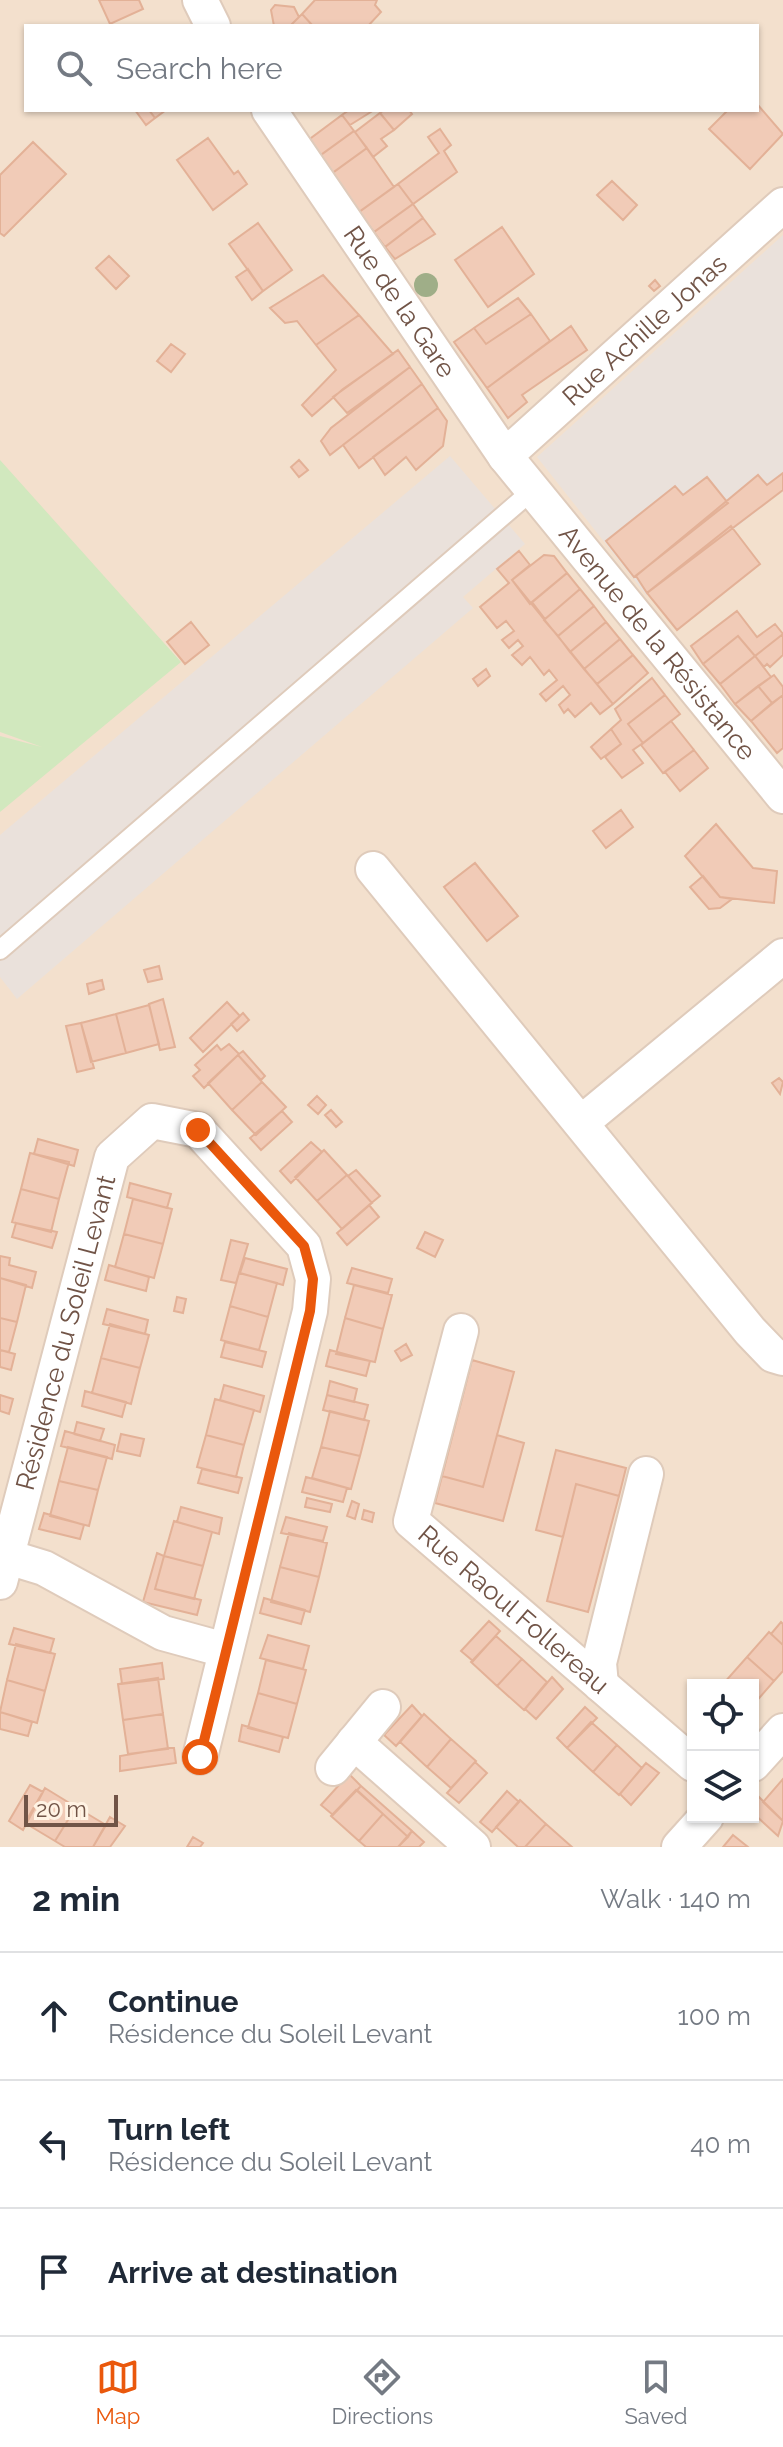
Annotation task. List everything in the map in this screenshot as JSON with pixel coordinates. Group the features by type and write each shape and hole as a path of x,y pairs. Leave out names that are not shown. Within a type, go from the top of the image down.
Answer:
{"street":[{"path":"200,0 212,24"},
{"name":"Rue de la Gare","path":"270,112 505,456 534,489"},
{"name":"Rue Achille Jonas","path":"505,456 783,205"},
{"name":"Avenue de la Résistance","path":"534,489 783,796"},
{"path":"373,869 750,1331 773,1355 783,1358"},
{"path":"581,1123 783,956"},
{"name":"Résidence du Soleil Levant","path":"200,1757 310,1311 313,1279 304,1246 198,1130 152,1121 112,1157 4,1569 44,1568 163,1633 225,1650"},
{"name":"Rue Raoul Follereau","path":"461,1331 411,1521 687,1759"},
{"path":"601,1685 599,1663 646,1474"},
{"path":"383,1707 343,1755 473,1847"},
{"path":"759,1757 783,1731"},
{"path":"679,1847 701,1823"}],"lane":[{"path":"0,950 534,489"}],"shaded area":[{"path":"0,0 783,0 783,1847 0,1847"},
{"path":"783,235 783,491 647,596 537,457"},
{"path":"450,456 525,544 463,597 473,608 17,999 0,977 0,835"}],"green space":[{"path":"0,460 181,662 0,812 0,736 42,747 0,732"}],"building":[{"path":"99,0 139,0 143,9 110,24"},
{"path":"315,0 377,0 375,5 381,12 370,24 311,24 302,14"},
{"path":"275,5 294,7 299,17 292,24 274,24 271,10"},
{"path":"302,14 311,24 292,24"},
{"path":"759,106 783,134 750,169 709,129 726,112 759,112"},
{"path":"136,112 150,112 155,118 146,125"},
{"path":"346,112 371,112 350,125 342,115"},
{"path":"410,112 412,114 394,130 380,113"},
{"path":"380,113 394,130 381,139 387,146 373,157 355,132"},
{"path":"342,115 354,131 318,157 307,141"},
{"path":"440,129 451,145 444,151 457,172 413,204 398,184 439,153 428,137"},
{"path":"354,131 367,148 331,174 318,157"},
{"path":"208,138 234,174 238,171 247,184 213,210 177,160"},
{"path":"33,142 66,174 4,236 0,233 0,175"},
{"path":"367,148 394,187 359,212 331,174"},
{"path":"612,181 637,205 623,220 597,195"},
{"path":"398,184 413,204 374,232 359,212"},
{"path":"413,204 423,218 385,247 374,232"},
{"path":"423,218 435,234 395,259 385,247"},
{"path":"258,223 292,270 263,291 229,244"},
{"path":"502,227 534,274 488,307 455,260"},
{"path":"109,256 129,276 116,289 96,268"},
{"path":"248,269 263,291 252,300 236,277"},
{"path":"323,275 359,315 316,345 297,321 285,323 270,308"},
{"path":"655,280 660,286 654,291 649,286"},
{"path":"518,298 531,314 486,344 474,328"},
{"path":"531,314 550,341 487,388 454,342 474,328 486,344"},
{"path":"359,315 393,354 343,389 312,416 302,405 336,370 316,345"},
{"path":"571,326 587,350 522,395 527,402 508,418 487,388"},
{"path":"171,344 185,354 171,372 157,361"},
{"path":"398,350 410,367 347,413 333,397"},
{"path":"410,367 422,384 330,455 321,441 331,428"},
{"path":"422,384 438,408 359,468 343,445"},
{"path":"438,408 447,421 443,446 416,470 406,457 385,475 373,457"},
{"path":"299,460 308,470 299,477 291,467"},
{"path":"783,473 783,490 647,593 636,576 758,475 767,485"},
{"path":"707,477 728,503 634,577 606,541 675,486 683,495"},
{"path":"731,526 760,564 677,630 647,593"},
{"path":"519,551 530,565 512,580 613,704 600,714 591,703 575,717 568,709 564,713 559,705 570,695 563,686 546,701 540,694 557,680 549,670 544,675 530,657 522,665 512,655 523,646 518,640 509,648 502,640 514,631 506,621 497,628 480,607 509,583 497,569"},
{"path":"544,555 554,556 567,573 530,604 512,580"},
{"path":"567,573 580,589 545,619 532,602"},
{"path":"580,589 594,606 558,636 544,620"},
{"path":"594,606 606,622 570,652 558,636"},
{"path":"737,611 757,637 775,624 783,634 755,656 738,636 703,664 691,646"},
{"path":"191,622 209,645 185,664 167,642"},
{"path":"606,622 620,639 584,669 570,652"},
{"path":"783,634 783,655 770,667 767,664 764,667 755,656"},
{"path":"738,636 755,656 720,684 703,664"},
{"path":"620,639 633,655 597,684 584,669"},
{"path":"633,655 648,673 613,704 597,684"},
{"path":"755,656 771,677 735,704 720,684"},
{"path":"486,669 490,676 478,686 473,679"},
{"path":"774,675 783,687 783,695 772,703 758,686"},
{"path":"652,678 665,695 628,724 643,743 633,750 643,763 622,778 605,757 621,744 611,729 621,720 615,709"},
{"path":"758,686 772,703 751,721 735,704"},
{"path":"665,695 680,714 643,743 628,724"},
{"path":"783,695 783,748 777,753 751,721"},
{"path":"671,721 694,750 663,773 641,745"},
{"path":"611,729 621,744 601,759 591,747"},
{"path":"694,750 708,768 680,791 665,772"},
{"path":"621,810 633,827 606,848 593,831"},
{"path":"716,824 753,868 777,871 774,903 720,897 685,856"},
{"path":"475,863 518,916 487,941 444,887"},
{"path":"703,876 720,897 732,899 720,908 709,909 690,887"},
{"path":"159,966 162,979 148,982 144,970"},
{"path":"102,980 104,989 89,994 87,984"},
{"path":"163,999 175,1047 160,1050 149,1004"},
{"path":"227,1002 240,1016 203,1052 190,1038"},
{"path":"149,1005 159,1044 126,1053 116,1014"},
{"path":"243,1013 249,1020 237,1031 231,1024"},
{"path":"116,1014 126,1053 91,1062 81,1023"},
{"path":"81,1023 94,1068 77,1072 66,1026"},
{"path":"229,1044 239,1054 243,1051 265,1076 261,1080 238,1055 204,1088 193,1076 200,1070 195,1065 217,1045 221,1050"},
{"path":"238,1055 262,1082 232,1110 208,1083"},
{"path":"779,1078 783,1082 780,1094 772,1083"},
{"path":"262,1082 286,1107 256,1135 232,1110"},
{"path":"317,1096 326,1105 318,1114 308,1105"},
{"path":"331,1110 342,1122 336,1127 325,1115"},
{"path":"282,1111 292,1122 261,1150 250,1138"},
{"path":"38,1139 78,1150 74,1166 34,1154"},
{"path":"311,1142 322,1152 291,1183 280,1171"},
{"path":"324,1150 347,1175 317,1201 295,1177"},
{"path":"30,1153 69,1162 59,1199 21,1189"},
{"path":"356,1170 380,1196 372,1203 348,1176"},
{"path":"347,1175 372,1203 342,1229 317,1201"},
{"path":"130,1183 171,1194 167,1208 127,1197"},
{"path":"21,1189 59,1199 51,1232 12,1222"},
{"path":"133,1199 172,1209 163,1244 124,1234"},
{"path":"369,1205 379,1217 347,1245 337,1233"},
{"path":"16,1223 57,1232 52,1248 12,1237"},
{"path":"425,1232 443,1240 435,1257 417,1248"},
{"path":"124,1234 163,1244 154,1278 115,1267"},
{"path":"231,1240 248,1244 236,1283 221,1280"},
{"path":"0,1256 10,1258 9,1265 36,1272 32,1288 0,1278"},
{"path":"245,1258 287,1269 283,1285 240,1273"},
{"path":"109,1265 149,1277 146,1291 105,1280"},
{"path":"352,1268 392,1279 388,1293 347,1283"},
{"path":"239,1273 277,1283 268,1317 230,1306"},
{"path":"0,1278 26,1285 17,1322 0,1318"},
{"path":"354,1285 392,1295 383,1329 345,1318"},
{"path":"177,1297 186,1299 183,1313 174,1311"},
{"path":"230,1306 268,1317 259,1350 221,1340"},
{"path":"107,1309 148,1320 145,1334 103,1324"},
{"path":"0,1318 17,1322 9,1352 0,1350"},
{"path":"345,1318 383,1329 375,1362 336,1354"},
{"path":"110,1324 149,1335 140,1368 101,1358"},
{"path":"225,1342 266,1352 262,1367 221,1357"},
{"path":"406,1344 412,1355 401,1361 395,1351"},
{"path":"0,1350 15,1354 11,1370 0,1367"},
{"path":"330,1350 370,1361 366,1376 326,1366"},
{"path":"101,1358 140,1368 131,1404 92,1393"},
{"path":"472,1360 514,1372 483,1487 442,1476"},
{"path":"330,1381 357,1389 354,1402 327,1395"},
{"path":"224,1385 264,1396 260,1412 220,1400"},
{"path":"85,1391 126,1402 122,1417 82,1406"},
{"path":"0,1395 13,1399 9,1414 0,1411"},
{"path":"327,1395 368,1405 364,1420 323,1410"},
{"path":"215,1399 254,1410 244,1445 206,1435"},
{"path":"330,1411 369,1421 360,1456 321,1447"},
{"path":"77,1422 104,1429 100,1441 74,1434"},
{"path":"65,1431 115,1445 112,1459 61,1446"},
{"path":"121,1434 144,1439 140,1456 117,1451"},
{"path":"206,1435 244,1445 236,1477 197,1467"},
{"path":"497,1435 524,1443 503,1521 435,1503 442,1476 483,1487"},
{"path":"68,1447 107,1457 98,1490 59,1481"},
{"path":"321,1447 360,1456 351,1489 312,1478"},
{"path":"556,1450 626,1468 619,1496 576,1484 563,1537 536,1530"},
{"path":"202,1469 242,1478 238,1493 198,1483"},
{"path":"306,1477 347,1488 343,1502 302,1492"},
{"path":"59,1481 98,1490 89,1526 50,1516"},
{"path":"576,1484 619,1496 588,1612 547,1601"},
{"path":"307,1498 332,1504 330,1512 305,1507"},
{"path":"352,1501 359,1504 355,1519 347,1516"},
{"path":"181,1507 222,1518 219,1534 177,1522"},
{"path":"364,1510 374,1513 372,1522 362,1519"},
{"path":"44,1513 84,1525 80,1539 39,1529"},
{"path":"286,1517 327,1527 323,1541 281,1533"},
{"path":"174,1521 212,1532 203,1566 164,1556"},
{"path":"289,1533 327,1543 319,1577 280,1567"},
{"path":"157,1553 164,1556 155,1589 201,1600 197,1615 143,1602"},
{"path":"164,1556 203,1566 194,1599 155,1589"},
{"path":"280,1567 319,1577 310,1612 271,1602"},
{"path":"264,1598 305,1610 301,1624 260,1613"},
{"path":"489,1621 500,1631 473,1661 461,1651"},
{"path":"781,1622 783,1624 783,1645 771,1634"},
{"path":"14,1628 54,1639 50,1653 9,1644"},
{"path":"769,1632 783,1645 783,1671 774,1681 747,1657"},
{"path":"268,1635 309,1646 303,1669 260,1658"},
{"path":"496,1636 522,1659 497,1686 471,1662"},
{"path":"16,1644 55,1654 45,1691 7,1680"},
{"path":"747,1657 774,1681 759,1698 759,1679 727,1679"},
{"path":"522,1659 547,1682 524,1710 497,1686"},
{"path":"266,1660 306,1670 297,1704 258,1693"},
{"path":"162,1663 164,1679 122,1684 120,1669"},
{"path":"552,1677 563,1689 536,1719 525,1709"},
{"path":"158,1678 163,1714 123,1720 118,1684"},
{"path":"7,1680 45,1691 37,1723 0,1712"},
{"path":"258,1693 297,1704 288,1738 248,1728"},
{"path":"412,1705 422,1716 396,1746 384,1735"},
{"path":"585,1707 597,1718 567,1748 557,1738"},
{"path":"0,1712 32,1722 28,1736 0,1729"},
{"path":"163,1714 168,1749 128,1754 123,1720"},
{"path":"424,1714 451,1739 427,1767 400,1742"},
{"path":"591,1722 617,1745 593,1772 567,1748"},
{"path":"242,1725 283,1737 279,1752 239,1741"},
{"path":"451,1739 476,1761 451,1788 427,1767"},
{"path":"617,1745 642,1768 619,1795 593,1772"},
{"path":"174,1748 176,1763 120,1771 120,1756"},
{"path":"475,1762 487,1773 459,1803 447,1793"},
{"path":"646,1763 659,1773 631,1805 620,1794"},
{"path":"349,1774 361,1786 333,1815 321,1805"},
{"path":"783,1779 783,1821 763,1802"},
{"path":"30,1785 43,1792 23,1830 9,1821"},
{"path":"361,1786 412,1831 408,1837 357,1790"},
{"path":"45,1788 76,1807 55,1841 25,1823"},
{"path":"356,1790 383,1814 359,1841 331,1816"},
{"path":"507,1791 519,1802 492,1832 480,1822"},
{"path":"759,1797 783,1821 778,1836 759,1819"},
{"path":"520,1800 546,1824 525,1847 518,1847 496,1827"},
{"path":"76,1807 106,1825 93,1847 65,1847 55,1841"},
{"path":"383,1814 408,1837 398,1847 366,1847 359,1841"},
{"path":"110,1817 125,1826 110,1847 93,1847"},
{"path":"546,1824 572,1847 525,1847"},
{"path":"412,1831 424,1842 419,1847 398,1847"},
{"path":"733,1835 748,1847 723,1847"},
{"path":"193,1837 203,1843 200,1847 187,1847"}],"route":[{"path":"198,1130 304,1246 313,1279 310,1311 200,1757"}]}
